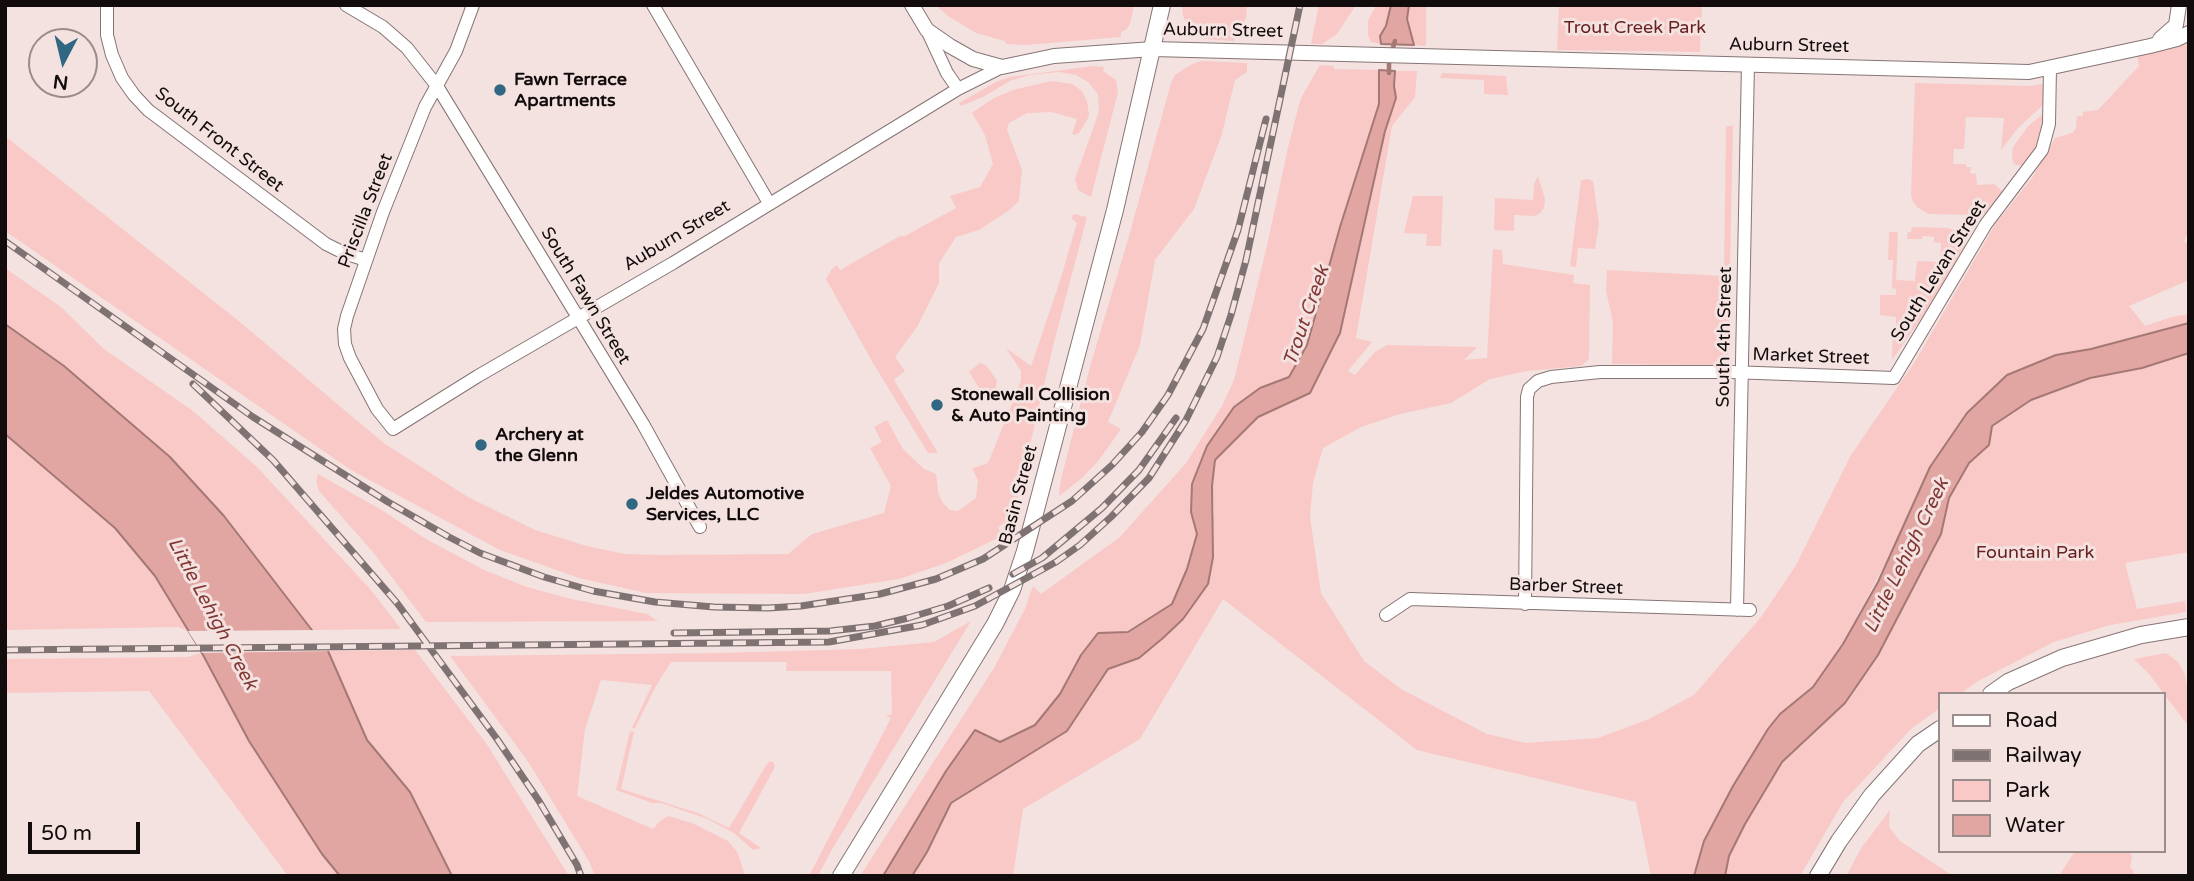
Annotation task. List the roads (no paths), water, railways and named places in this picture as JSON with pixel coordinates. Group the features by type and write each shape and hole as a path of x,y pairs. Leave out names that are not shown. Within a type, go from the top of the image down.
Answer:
{"main road":[{"name":"Basin Street","path":"841,876 995,624 1012,590 1025,551 1115,210 1162,5"},
{"path":"1994,692 2008,682 2062,658 2141,635 2189,626"},
{"path":"1818,876 1872,795 1918,744 1938,730"}],"street":[{"name":"South Front Street","path":"107,5 107,35 112,55 122,78 148,110 326,244 366,260"},
{"name":"South Fawn Street","path":"346,5 383,27 407,48 437,86 643,424 700,527"},
{"name":"Priscilla Street","path":"393,429 377,409 350,358 345,344 344,328 366,260 425,107 456,51 473,5"},
{"path":"653,5 769,203"},
{"path":"912,5 957,89"},
{"name":"Auburn Street","path":"2150,46 2176,25 2179,5"},
{"path":"927,30 973,59 1002,66"},
{"name":"Auburn Street","path":"393,429 673,263 957,89 1002,66 1054,55 1153,49 2029,72 2150,46 2189,33"},
{"name":"South 4th Street","path":"1737,610 1748,64"},
{"name":"South Levan Street","path":"1894,377 1986,224 2042,150 2049,124 2050,68"},
{"name":"Market Street","path":"1525,604 1527,397 1529,389 1538,381 1600,372 1741,372 1894,377"},
{"name":"Barber Street","path":"1385,615 1410,599 1751,610"}],"water":[{"path":"1391,5 1409,5 1407,19 1414,45 1381,44 1380,36 1386,26"},
{"path":"1379,70 1395,71 1396,98 1385,131 1340,333 1310,393 1258,417 1215,460 1212,486 1213,557 1208,584 1183,619 1163,638 1139,658 1108,669 1067,731 951,803 912,876 883,876 946,771 975,730 1000,742 1035,725 1060,694 1081,655 1098,633 1128,632 1172,604 1187,569 1197,534 1191,512 1192,484 1207,446 1234,407 1260,388 1289,377 1307,345 1340,227 1379,104"},
{"name":"Little Lehigh Creek","path":"2189,323 2189,353 2142,368 2090,378 2031,400 1992,426 1989,445 1969,463 1949,498 1941,534 1878,655 1845,703 1782,762 1729,856 1725,876 1694,876 1704,841 1733,786 1768,729 1780,714 1813,687 1843,644 1878,582 1930,467 1967,413 2007,375 2056,355 2091,349"},
{"name":"Little Lehigh Creek","path":"5,324 64,366 170,457 224,516 328,651 367,740 410,792 452,876 340,876 322,854 249,741 202,653 155,576 115,528 5,434"}],"waterway":[{"name":"Trout Creek","path":"1389,73 1389,61 1395,41"}],"railway":[{"path":"5,650 829,642 922,625 975,606 1056,562 1080,545 1149,478 1186,420 1217,357 1231,315 1246,260 1300,5"},
{"path":"5,241 253,417 388,502 480,553 544,577 593,591 655,602 714,607 801,606 880,594 936,579 983,559 1072,501 1112,465 1142,432 1168,395 1203,329 1238,230 1266,119"},
{"path":"193,384 273,460 397,603 539,801 581,876"},
{"path":"1013,574 1042,558 1102,508 1139,470 1176,418"},
{"path":"674,633 830,631 875,626 948,606 989,588"}],"place":[{"name":"Fawn Terrace Apartments","path":"500,90"},
{"name":"Stonewall Collision & Auto Painting","path":"937,405"},
{"name":"Archery at the Glenn","path":"481,445"},
{"name":"Jeldes Automotive Services, LLC","path":"632,504"}],"park label":[{"name":"Trout Creek Park","path":"1635,28"},
{"name":"Fountain Park","path":"2035,553"}]}
